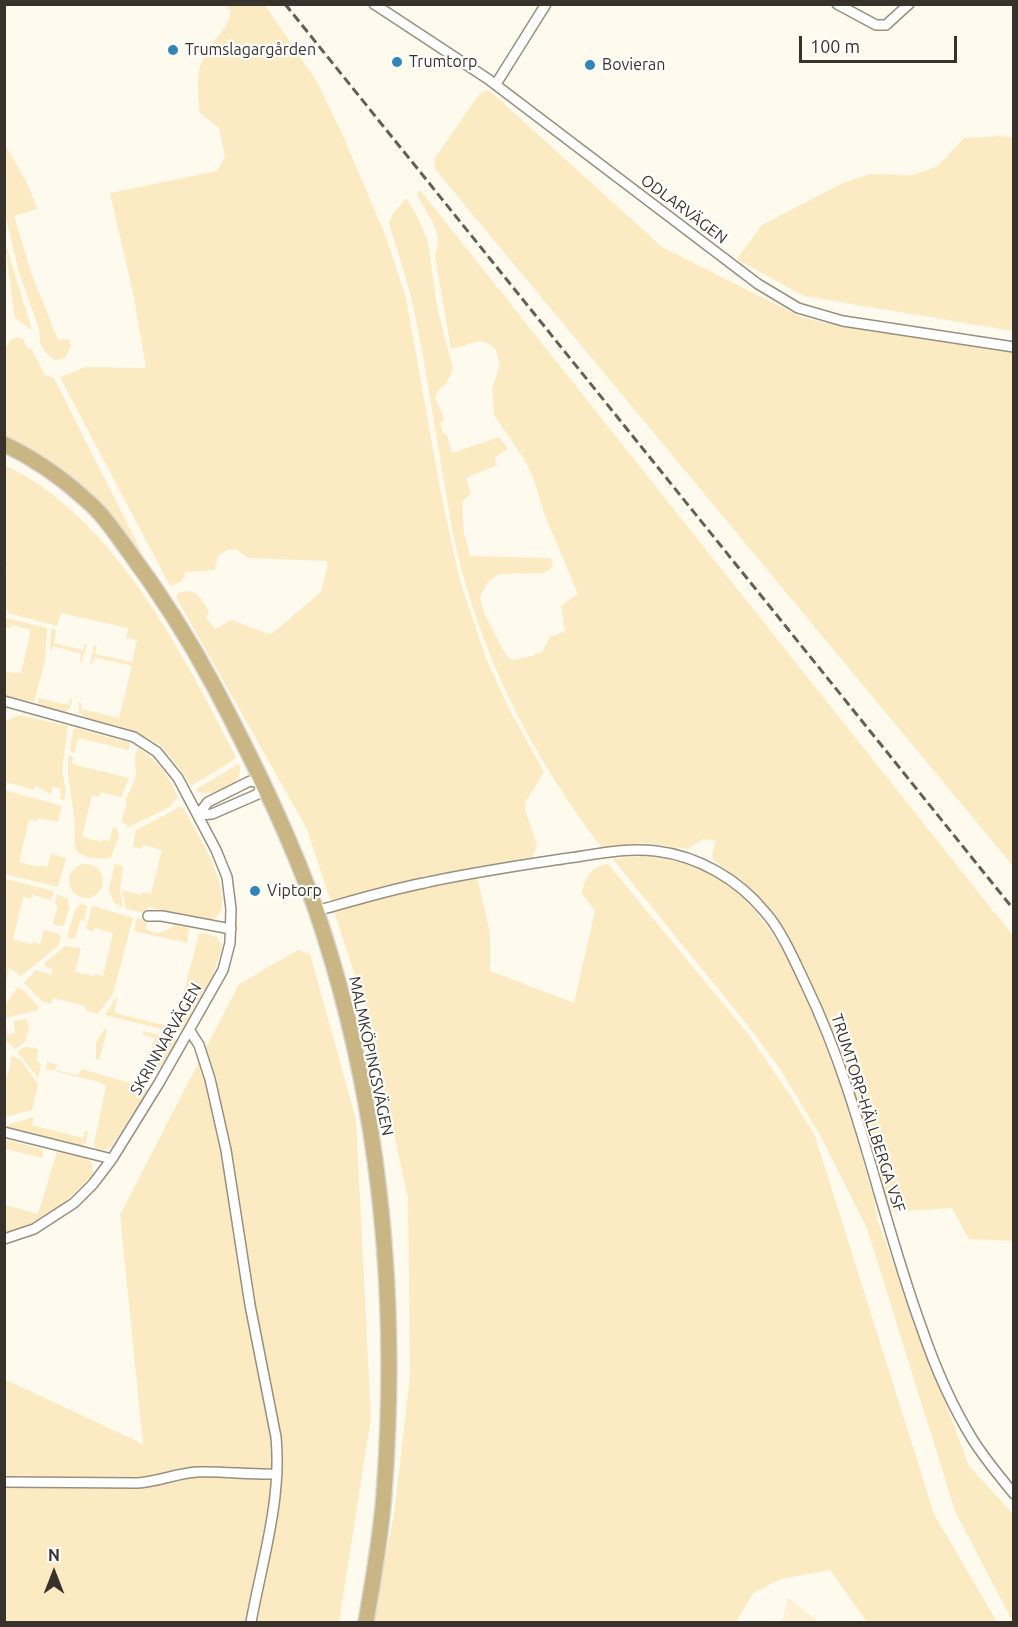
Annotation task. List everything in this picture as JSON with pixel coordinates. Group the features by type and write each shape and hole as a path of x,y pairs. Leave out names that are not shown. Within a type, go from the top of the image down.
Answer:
{"main road":[{"name":"MALMKÖPINGSVÄGEN","path":"4,444 50,471 87,500 115,531 180,625 232,721 262,783 289,840 316,911 336,978 362,1086 378,1176 387,1270 389,1398 384,1497 366,1623"},
{"name":"MALMKÖPINGSVÄGEN","path":"4,454 45,478 82,507 124,546"}],"street":[{"name":"ODLARVÄGEN","path":"374,4 495,84 783,301 798,308 843,321 1014,347"},
{"path":"495,84 546,4"},
{"path":"837,4 876,25 886,25 909,4"},
{"name":"SKRINNARVÄGEN","path":"4,701 116,732 145,743 157,752 178,778 216,850 227,877 231,909 230,943 223,970 190,1031 112,1159 93,1184 74,1203 34,1229 4,1239"},
{"path":"250,781 262,783 258,794 212,814 198,815 208,801 250,781"},
{"name":"TRUMTORP-HÄLLBERGA VSF","path":"316,911 423,883 551,861 642,849 678,855 705,864 747,893 767,913 797,967 829,1035 907,1285 938,1370 974,1441 1014,1494"},
{"path":"148,916 162,916 231,929"},
{"path":"190,1031 200,1045 226,1150 250,1305 276,1437 277,1474 269,1532 251,1623"},
{"path":"4,1132 112,1159"},
{"path":"4,1482 137,1483 153,1482 199,1472 277,1474"}],"shaded area":[{"path":"224,5 265,5 317,82 344,138 386,237 406,298 441,494 460,581 486,658 509,709 544,772 525,803 525,810 537,845 532,858 475,867 490,933 490,971 574,1003 595,911 582,893 583,887 593,870 608,864 749,1035 815,1136 934,1514 997,1622 867,1622 830,1570 781,1579 753,1593 736,1622 372,1622 394,1515 410,1376 408,1198 368,1015 307,829 176,597 178,593 184,592 196,594 209,610 206,618 215,629 232,620 269,634 321,592 328,564 326,561 248,558 236,549 227,550 218,556 215,570 186,572 182,581 170,586 60,377 86,367 146,368 133,293 110,193 217,171 225,157 219,128 200,113 198,74 208,49 229,20 231,11"},
{"path":"490,91 662,247 799,316 820,322 1013,351 1013,866 435,169 435,158 480,93"},
{"path":"1002,136 1013,138 1013,331 804,296 737,259 762,225 845,182 871,174 912,175 938,166 964,138"},
{"path":"5,144 29,187 37,209 14,216 32,275 58,340 69,339 71,346 65,358 55,360 46,353 40,343 39,329 18,269 5,214"},
{"path":"420,190 1013,936 1013,1241 969,1239 952,1208 890,1212 839,1045 816,994 781,930 751,892 713,859 712,854 716,841 704,839 687,849 646,843 601,847 538,753 490,654 465,582 457,551 409,288 389,223 406,198 428,242 437,307 453,369 446,384 439,389 435,397 445,421 440,422 443,434 447,434 452,453 499,437 508,449 494,458 497,465 466,478 471,494 462,501 464,533 470,556 551,558 553,567 543,573 499,574 487,583 480,597 484,613 506,655 512,660 542,652 550,637 565,631 561,606 578,594 544,513 534,479 524,459 494,415 492,389 500,364 496,350 490,344 480,341 451,349 435,257 438,238 434,224 417,194"},
{"path":"4,239 32,330 15,318"},
{"path":"18,337 23,339 28,349 31,348 45,375 54,378 143,555 112,518 5,439 4,352 10,340"},
{"path":"4,465 43,488 79,518 112,553 141,592 193,675 236,757 232,761 191,786 182,771 159,744 118,726 86,718 79,712 79,703 82,703 81,709 119,718 132,666 94,657 90,664 94,646 97,646 95,654 132,662 137,640 126,638 128,628 61,613 57,626 8,613 4,590 7,567 4,567"},
{"path":"6,618 47,628 45,661 34,702 5,696 5,672 21,673 31,630 12,625 10,628 5,627"},
{"path":"55,629 54,643 83,650 87,644 82,662 80,661 81,654 53,646 50,653 51,630"},
{"path":"39,698 68,705 72,699 70,708 65,712 37,706"},
{"path":"19,715 68,726 62,770 66,791 64,800 60,799 61,789 53,787 51,794 35,786 34,790 5,782 5,721"},
{"path":"76,728 130,743 129,750 78,738 74,753 70,751 73,730"},
{"path":"140,749 163,770 178,797 170,807 127,828 127,824 121,823 127,803 125,801 136,772 136,752"},
{"path":"69,755 73,757 72,764 129,778 121,797 101,792 99,797 92,795 82,837 101,842 102,840 109,841 113,827 117,829 119,835 111,857 90,858 79,853 76,848 75,821 68,773"},
{"path":"237,765 240,766 240,773 236,780 225,789 209,793 195,790"},
{"path":"4,790 62,806 58,822 38,818 37,821 29,820 19,862 47,867 51,854 66,858 58,887 5,874"},
{"path":"180,807 183,808 214,866 220,884 223,899 220,912 212,920 148,907 146,913 126,909 122,890 142,895 143,892 151,894 162,850 143,845 141,849 133,847 136,830"},
{"path":"643,856 689,864 714,874 725,882 755,911 778,942 797,975 814,1011 841,1086 874,1198 877,1219 969,1466 1013,1514 1013,1622 955,1511 867,1228 820,1135 780,1069 753,1032 613,859"},
{"path":"86,864 98,869 103,881 98,893 86,898 74,893 69,881 74,869"},
{"path":"115,864 123,866 120,889 123,907 114,903 109,889"},
{"path":"5,879 54,891 51,900 32,895 31,899 23,897 13,940 40,944 44,930 59,934 61,939 59,945 21,976 9,968 5,988"},
{"path":"57,894 68,899 69,909 64,925 57,926 53,924 58,905 55,904"},
{"path":"81,904 87,906 84,921 80,920 75,939 67,937 75,910"},
{"path":"93,906 133,918 113,994 98,1014 87,1011 85,1006 53,998 51,1004 42,1001 24,983 36,970 51,975 53,969 44,964 65,946 81,948 75,972 103,976 113,933 95,928 93,931 86,929"},
{"path":"137,918 147,921 146,929 157,933 176,925 189,928 187,943 134,931"},
{"path":"199,934 217,937 222,946 213,976 181,1031 165,1030 105,1015 117,995 115,1013 172,1027"},
{"path":"298,950 310,954 356,1120 371,1418 339,1622 5,1622 4,1379 143,1444 120,1215 239,984"},
{"path":"17,988 21,988 39,1007 38,1010 5,1018 5,1005"},
{"path":"26,1019 29,1027 25,1042 15,1049 5,1040 5,1023 8,1035 15,1033 14,1021"},
{"path":"105,1028 107,1031 99,1060 96,1059 96,1042"},
{"path":"143,1031 177,1040 160,1068 147,1070 154,1038 143,1035"},
{"path":"26,1047 39,1049 36,1059 41,1065 38,1078 17,1051"},
{"path":"12,1056 20,1059 38,1084 32,1110 5,1117 5,1085"},
{"path":"47,1062 58,1065 54,1070 78,1075 82,1069 148,1090 112,1146 100,1150 95,1148 94,1144 106,1086 99,1082 46,1069"},
{"path":"34,1117 32,1125 83,1138 85,1131 88,1131 86,1143 80,1146 7,1128 7,1125"},
{"path":"9,1140 41,1149 43,1158 5,1149 5,1142"},
{"path":"57,1152 86,1158 92,1163 93,1174 54,1211 31,1224 5,1233 5,1205 38,1214"},
{"path":"788,1598 819,1622 782,1622"}],"railway":[{"path":"285,4 1014,910"}],"place":[{"name":"Trumslagargården","path":"173,50"},
{"name":"Trumtorp","path":"397,62"},
{"name":"Bovieran","path":"590,65"},
{"name":"Viptorp","path":"255,891"}]}
